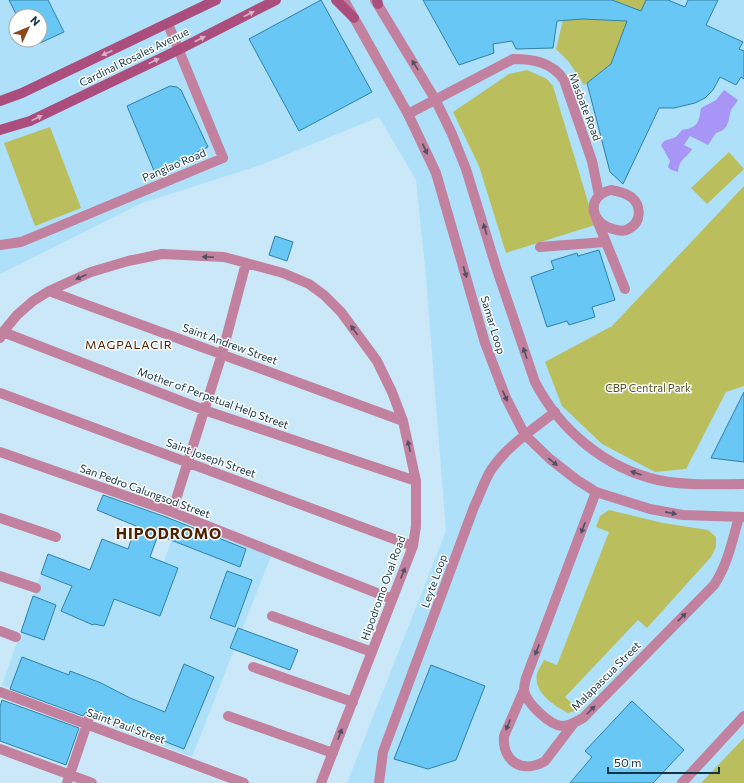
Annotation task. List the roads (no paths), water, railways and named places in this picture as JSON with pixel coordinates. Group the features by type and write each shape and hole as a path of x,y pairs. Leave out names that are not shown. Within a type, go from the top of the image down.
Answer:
{"main road":[{"name":"Cardinal Rosales Avenue","path":"0,100 22,93 216,0"},
{"name":"Cardinal Rosales Avenue","path":"0,130 30,121 178,50 276,0"},
{"path":"336,0 354,18"}],"street":[{"name":"Samar Loop","path":"344,0 408,114 436,173 485,344 506,398 526,435 550,459 576,480 596,492 650,509 683,515 741,517"},
{"name":"Samar Loop","path":"377,1 435,99 466,169 496,267 536,382 544,399 574,434 591,449 612,462 634,472 658,480 694,484 744,484"},
{"name":"Panglao Road","path":"0,245 21,242 223,158 168,24"},
{"name":"Masbate Road","path":"408,114 513,59 532,59 546,64 559,73 564,80 592,162 599,195"},
{"path":"596,220 601,224 622,232 628,230 637,221 639,215 636,202 631,197 611,190 599,195 593,207 594,214 596,220 604,242 625,289"},
{"path":"540,247 604,242"},
{"name":"Hipodromo Oval Road","path":"2,335 22,310 33,301 49,291 91,272 128,261 162,254 224,257 283,273 309,284 324,295 341,312 377,361 392,392 403,421 416,481 416,526 414,546 321,783"},
{"path":"172,512 222,354 246,264"},
{"name":"Saint Andrew Street","path":"49,291 403,421"},
{"name":"Mother of Perpetual Help Street","path":"2,335 204,410 416,481"},
{"name":"Saint Joseph Street","path":"0,393 414,546"},
{"name":"Leyte Loop","path":"379,783 383,752 474,507 490,472 502,456 555,412"},
{"name":"San Pedro Calungsod Street","path":"0,452 172,512 392,599"},
{"path":"574,723 545,761 538,765 531,767 523,766 509,758 505,751 503,744 504,736 524,690 526,678 596,492"},
{"name":"Malapascua Street","path":"524,690 530,702 551,722 562,726 574,723 583,718 714,585 727,561 741,517"},
{"path":"0,518 56,538"},
{"path":"0,576 36,588"},
{"path":"272,616 372,652"},
{"path":"0,631 16,637"},
{"path":"253,667 353,702"},
{"name":"Saint Paul Street","path":"0,692 88,721 244,783"},
{"path":"228,716 333,753"},
{"path":"682,783 744,716"},
{"path":"68,779 88,721"},
{"path":"0,749 68,779 92,783"}],"district":[{"name":"MAGPALACIR","path":"129,345"},
{"name":"HIPODROMO","path":"169,534"}],"park label":[{"name":"CBP Central Park","path":"648,388"}]}
